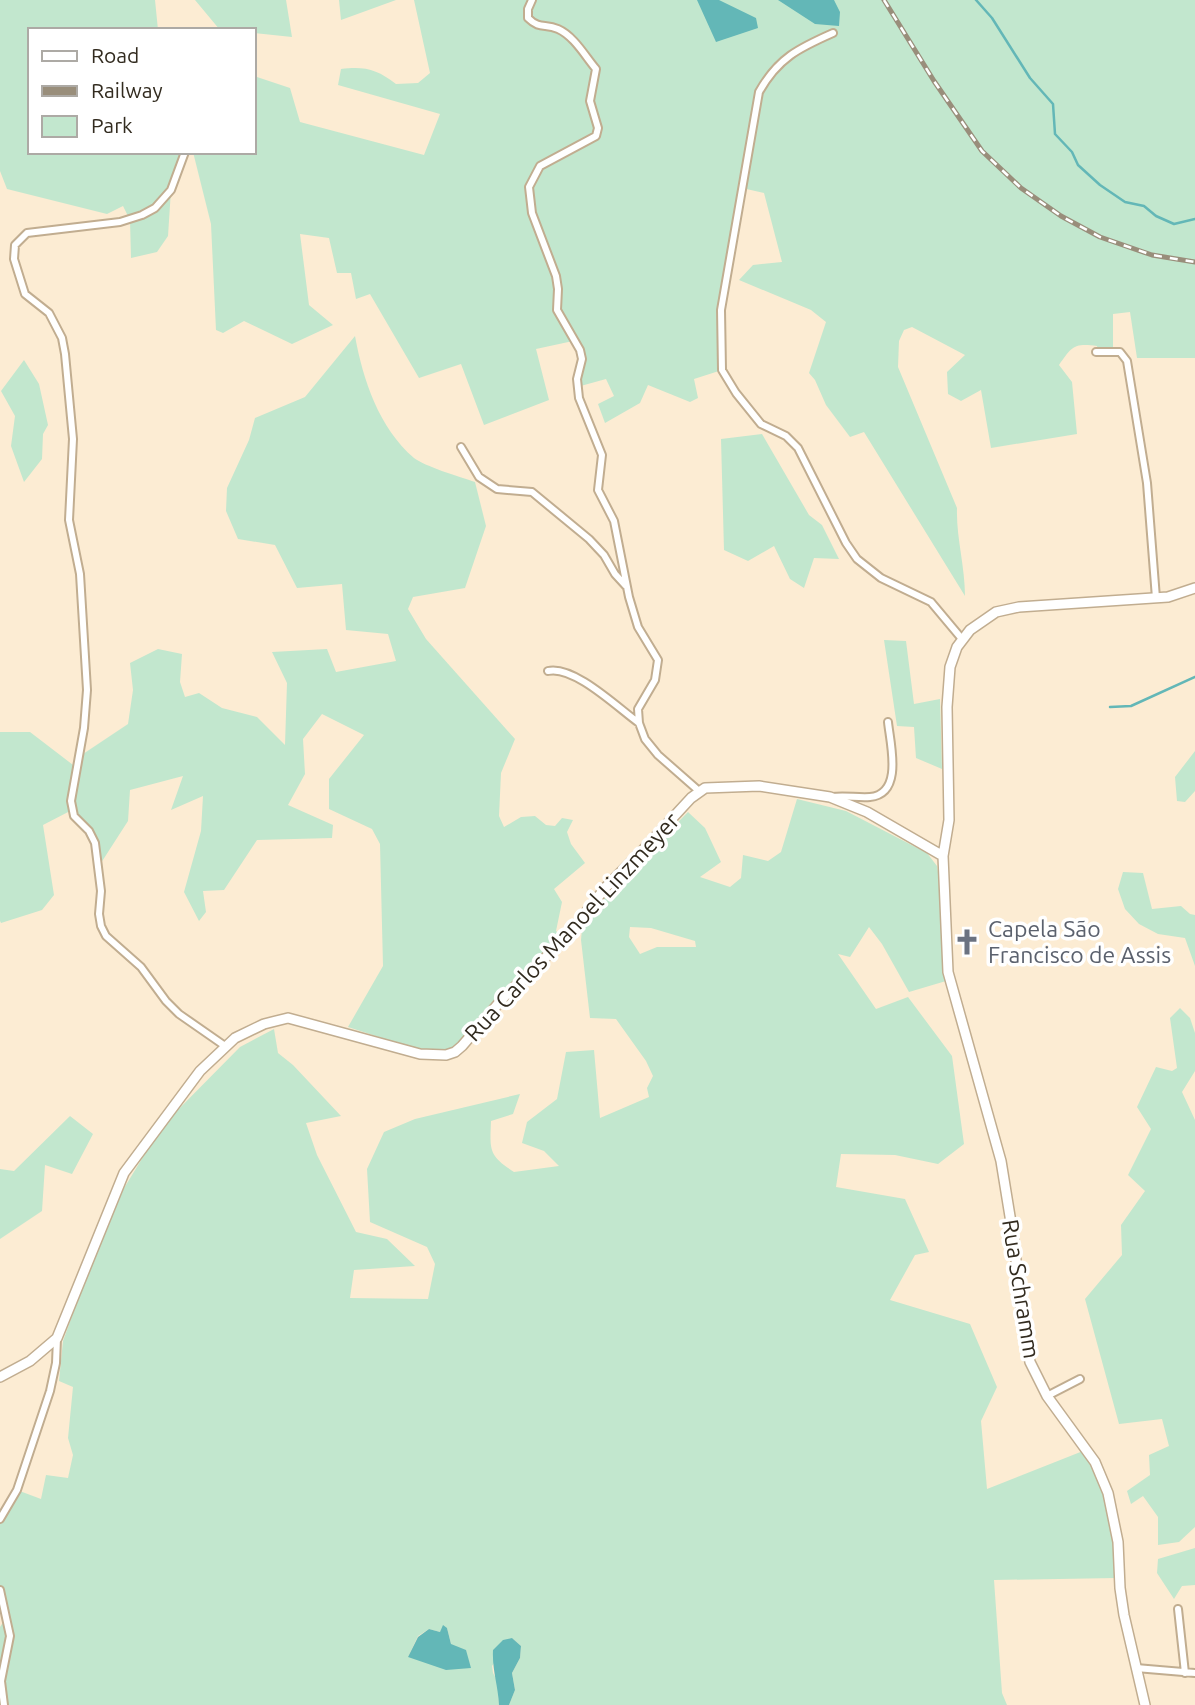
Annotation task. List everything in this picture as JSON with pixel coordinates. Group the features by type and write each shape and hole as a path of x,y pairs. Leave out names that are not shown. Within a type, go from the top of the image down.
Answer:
{"street":[{"path":"532,0 528,18 535,26 555,27 568,35 596,69 590,101 598,128 596,136 540,166 529,187 532,213 556,276 556,310 580,350 582,359 577,379 579,398 602,455 598,490 614,521 627,588 641,633 658,660 655,680 638,709 639,723 645,739 658,755 699,791 715,786 759,786 830,797 875,796 890,784 893,771 888,722"},
{"path":"833,33 788,56 767,78 759,92 721,310 722,370 736,393 761,424 786,436 798,448 846,543 857,559 881,578 931,602 962,639 981,621 1005,609 1175,596 1195,588"},
{"path":"183,154 171,190 155,208 120,222 27,233 15,245 14,259 25,294 49,313 62,338 65,354 73,439 69,520 80,574 86,690 84,728 71,801 74,816 89,831 95,843 101,881 99,914 102,926 106,936 141,967 170,1006 184,1019 225,1046"},
{"path":"1096,352 1120,352 1127,361 1147,483 1156,598"},
{"path":"461,447 479,477 497,489 532,492 589,539 627,588"},
{"name":"Rua Schramm","path":"962,639 949,678 947,707 950,820 943,856 950,980 1001,1161 1030,1362 1047,1396 1095,1462 1108,1493 1118,1542 1124,1615 1145,1705"},
{"path":"548,671 560,670 584,681 639,723"},
{"name":"Rua Carlos Manoel Linzmeyer","path":"0,1377 30,1361 57,1338 124,1173 200,1070 225,1046 264,1024 288,1018 420,1054 455,1052 505,996 564,940 606,887 699,791"},
{"path":"830,797 867,811 943,856"},
{"path":"0,1519 17,1490 50,1391 56,1363 57,1338"},
{"path":"1047,1396 1080,1379"},
{"path":"0,1590 10,1636 1,1681 4,1705"},
{"path":"1178,1609 1185,1673"},
{"path":"1136,1668 1195,1673"}],"green space":[{"path":"0,0 155,0 158,28 28,28 28,154 184,154 171,190 168,236 157,252 131,258 130,220 123,206 107,214 7,189 0,171"},
{"path":"195,0 286,0 292,37 256,33 256,28 218,28"},
{"path":"339,0 396,0 341,20"},
{"path":"414,0 1195,0 1195,358 1137,358 1130,312 1113,314 1113,351 1098,352 1097,346 1078,346 1070,350 1059,365 1072,382 1077,434 991,448 981,390 961,401 948,394 947,372 965,355 912,327 904,330 899,341 898,367 957,508 965,596 864,432 850,437 826,405 809,373 826,322 811,310 739,280 753,265 782,262 764,193 742,188 721,310 722,370 694,379 698,398 690,402 648,385 640,403 605,423 598,404 614,396 606,379 577,387 581,359 573,341 536,349 549,400 484,425 461,364 419,378 370,294 356,299 351,273 337,273 329,238 300,234 309,305 333,325 292,344 244,321 223,333 216,330 211,224 194,154 256,154 256,77 290,88 300,122 424,155 440,114 338,85 341,69 370,70 396,84 418,83 430,73"},
{"path":"355,336 374,402 391,432 419,461 475,482 486,526 465,588 413,597 408,609 426,639 515,739 501,773 499,816 504,827 521,817 535,816 546,825 555,826 562,818 573,820 567,832 571,844 585,863 554,889 562,902 556,931 563,938 492,1004 461,1045 446,1052 422,1051 348,1027 383,966 380,844 372,829 329,809 329,779 364,735 322,714 303,739 305,774 288,805 333,825 332,838 257,840 224,890 203,891 206,912 199,921 184,892 201,831 203,796 171,810 183,776 130,790 128,821 99,866 95,843 72,810 43,825 54,895 42,910 1,923 0,921 0,732 30,732 77,768 80,756 128,724 133,690 130,663 158,649 182,654 180,682 185,697 199,693 222,708 257,717 285,745 287,683 272,652 327,649 336,672 396,661 388,634 346,630 342,584 297,588 275,545 238,539 226,511 227,488 249,440 255,418 305,397"},
{"path":"24,360 39,384 48,425 43,434 42,459 24,482 11,446 15,416 1,391"},
{"path":"762,434 809,515 822,525 839,559 814,558 804,588 790,579 774,546 748,561 724,550 721,439"},
{"path":"884,640 906,641 914,704 940,699 942,769 916,758 914,727 897,726"},
{"path":"1195,751 1195,791 1185,802 1177,801 1175,777"},
{"path":"797,799 846,811 927,853 937,866 946,981 909,992 882,944 869,927 850,957 838,954 876,1009 908,997 952,1056 964,1144 938,1164 895,1155 841,1154 836,1187 905,1199 929,1252 915,1255 890,1300 970,1324 997,1387 981,1421 987,1489 1083,1451 1105,1496 1112,1528 1116,1578 994,1580 1002,1693 1007,1705 509,1705 515,1690 512,1673 520,1658 521,1646 512,1638 492,1666 498,1682 499,1705 0,1705 0,1627 7,1616 0,1590 0,1516 17,1490 41,1499 46,1475 68,1478 73,1455 68,1438 73,1387 59,1381 63,1341 110,1211 162,1126 240,1047 274,1029 278,1053 293,1065 341,1116 306,1123 317,1155 356,1232 387,1239 415,1266 354,1270 350,1298 428,1299 435,1264 427,1247 370,1222 367,1169 384,1132 415,1119 520,1094 513,1114 491,1121 492,1151 499,1161 514,1172 559,1166 544,1151 522,1143 527,1122 557,1099 566,1052 594,1050 600,1118 649,1097 647,1088 653,1076 646,1061 616,1019 590,1018 581,940 583,918 688,812 705,828 721,862 700,877 730,887 741,878 743,855 768,861 781,852","holes":["630,927 651,928 695,941 696,947 657,947 640,954 629,937","447,1628 451,1644 408,1657 418,1636 429,1629 440,1632"]},
{"path":"1123,872 1143,873 1152,909 1181,906 1195,915 1195,966 1185,938 1158,934 1139,924 1125,909 1118,889"},
{"path":"1180,1008 1190,1018 1195,1033 1195,1071 1182,1092 1195,1120 1195,1527 1179,1542 1158,1545 1158,1517 1143,1496 1131,1504 1127,1491 1150,1475 1149,1455 1169,1446 1162,1419 1119,1424 1085,1299 1122,1255 1121,1225 1145,1191 1128,1175 1151,1129 1137,1107 1156,1067 1172,1071 1177,1068 1170,1018"},
{"path":"70,1116 93,1134 72,1174 45,1165 42,1211 0,1239 0,1169 14,1171"},
{"path":"1195,1548 1195,1585 1182,1586 1174,1599 1157,1573 1158,1559"}],"water":[{"path":"697,0 719,0 756,18 758,28 716,42"},
{"path":"778,0 834,0 840,12 839,26 815,24"},
{"path":"443,1625 447,1628 451,1644 466,1650 471,1668 446,1670 408,1657 418,1637 429,1629 440,1632"},
{"path":"512,1638 521,1646 520,1658 512,1673 515,1690 509,1705 499,1705 493,1650 503,1640"}],"waterway":[{"path":"976,0 992,18 1030,78 1053,104 1055,134 1072,152 1078,165 1100,185 1125,202 1144,206 1156,216 1174,224 1195,219"},
{"path":"1110,707 1131,706 1195,677"}],"railway":[{"path":"884,0 934,81 982,151 1021,188 1061,216 1100,237 1152,255 1195,262"}],"place":[{"name":"Capela São Francisco de Assis","path":"967,942"}]}
